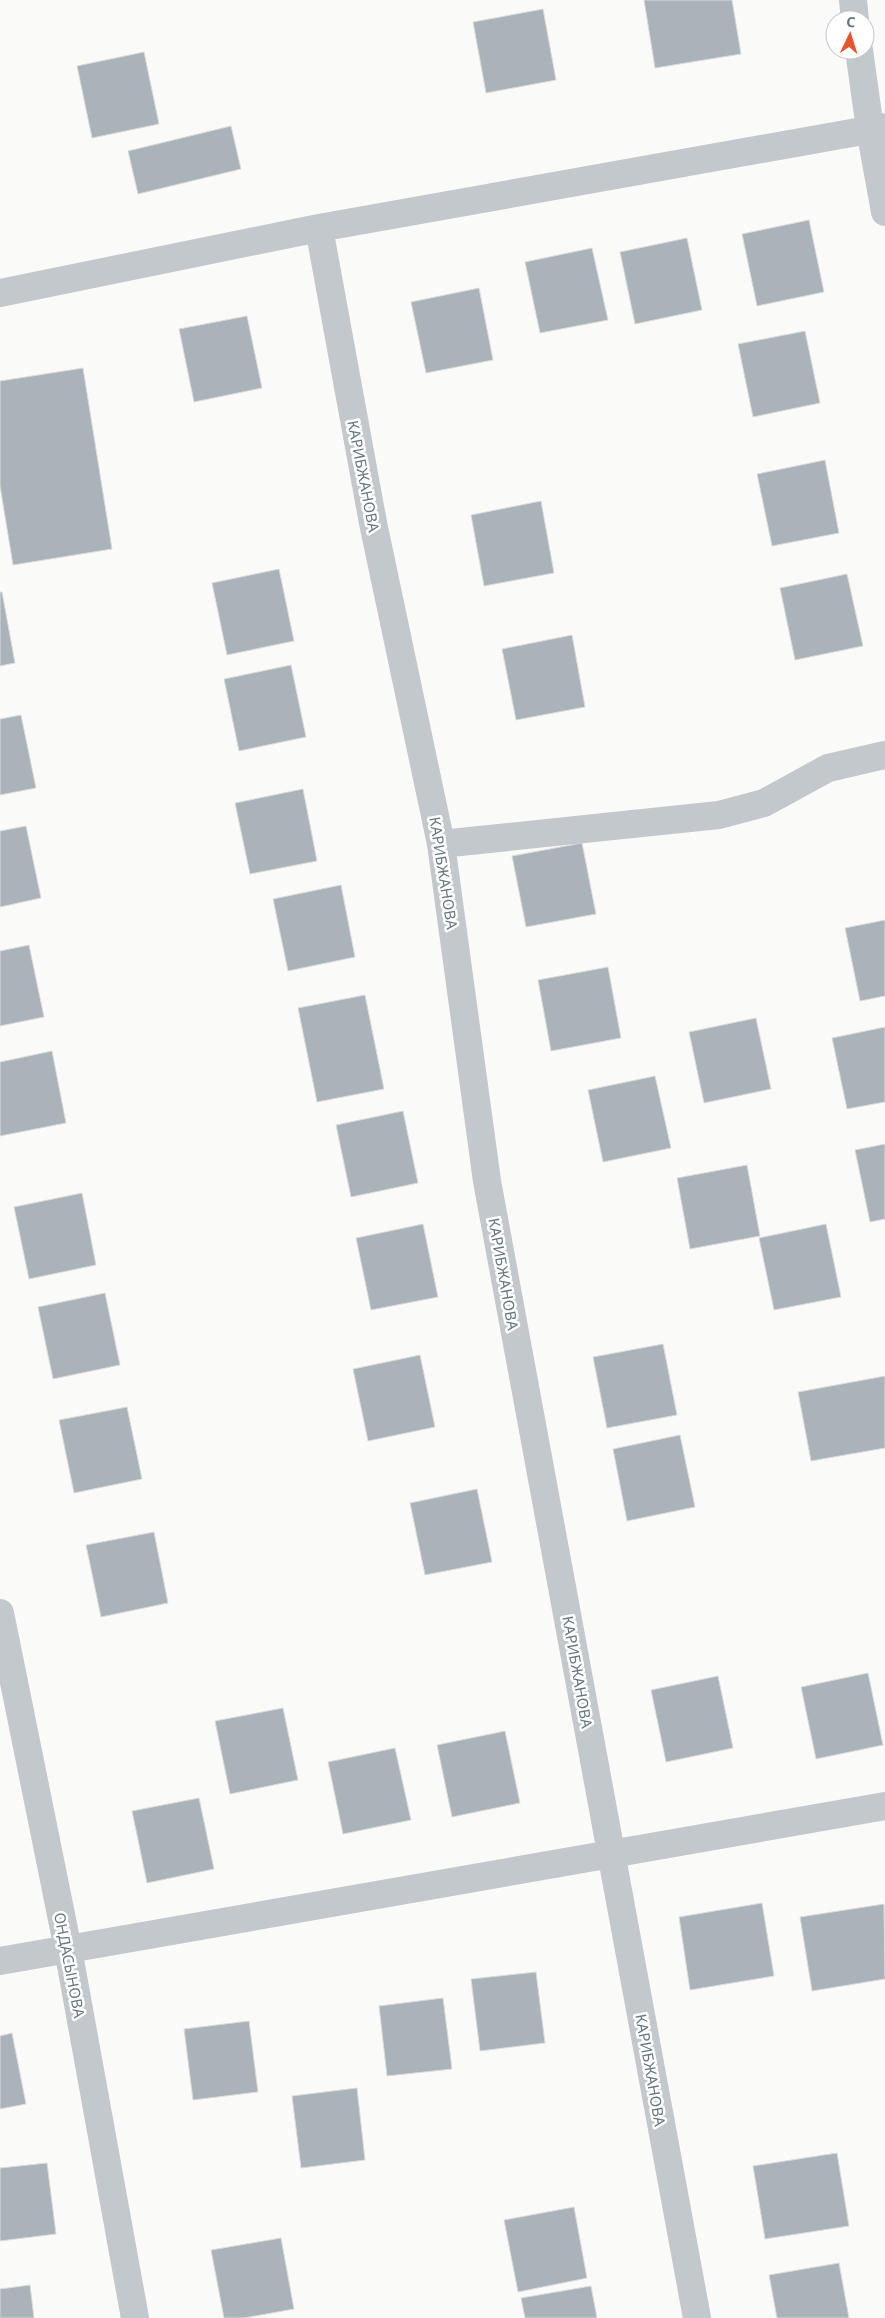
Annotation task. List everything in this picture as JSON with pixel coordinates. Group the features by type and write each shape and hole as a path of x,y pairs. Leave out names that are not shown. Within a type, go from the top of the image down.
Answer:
{"street":[{"path":"861,60 877,128 885,212"},
{"path":"0,293 319,228 877,128"},
{"name":"КАРИБЖАНОВА","path":"319,228 373,523 441,844 487,1181 697,2318"},
{"path":"441,844 719,815 764,803 828,768 885,755"},
{"name":"ОНДАСЫНОВА","path":"0,1613 68,1949 135,2318"},
{"path":"0,1961 885,1806"}],"building":[{"path":"644,0 732,0 741,54 655,68"},
{"path":"543,9 556,80 486,93 473,22"},
{"path":"144,52 159,124 92,138 77,66"},
{"path":"231,126 241,169 138,194 128,151"},
{"path":"809,220 824,292 757,306 742,234"},
{"path":"687,238 702,310 635,324 620,252"},
{"path":"592,248 608,320 540,333 525,262"},
{"path":"479,288 493,360 426,373 411,302"},
{"path":"247,316 262,388 194,402 179,329"},
{"path":"805,331 820,403 753,417 738,344"},
{"path":"83,368 112,549 13,565 0,486 0,381"},
{"path":"825,460 839,533 772,546 757,474"},
{"path":"541,501 554,573 484,586 471,515"},
{"path":"279,569 294,641 227,655 212,583"},
{"path":"847,574 863,646 795,660 780,588"},
{"path":"0,592 2,592 15,663 0,666"},
{"path":"572,635 585,707 516,720 502,649"},
{"path":"291,665 306,737 239,751 224,679"},
{"path":"21,715 36,788 0,795 0,719"},
{"path":"303,789 317,861 250,874 235,803"},
{"path":"26,826 41,898 0,907 0,831"},
{"path":"582,843 596,914 526,927 512,856"},
{"path":"341,885 355,957 288,971 273,899"},
{"path":"885,920 885,996 860,1001 845,928"},
{"path":"29,945 44,1017 0,1026 0,951"},
{"path":"608,967 621,1038 551,1051 538,980"},
{"path":"365,995 384,1089 317,1102 298,1008"},
{"path":"756,1018 771,1089 704,1103 689,1032"},
{"path":"885,1027 885,1102 847,1109 832,1038"},
{"path":"52,1051 66,1123 0,1136 0,1062"},
{"path":"655,1076 671,1148 603,1162 588,1090"},
{"path":"403,1111 418,1183 351,1197 336,1125"},
{"path":"885,1144 885,1219 870,1222 855,1150"},
{"path":"747,1165 760,1236 690,1249 677,1178"},
{"path":"82,1193 96,1265 29,1279 14,1207"},
{"path":"423,1224 438,1297 371,1310 356,1238"},
{"path":"826,1224 841,1297 774,1310 759,1238"},
{"path":"105,1293 120,1365 53,1379 38,1307"},
{"path":"663,1344 677,1415 607,1428 593,1357"},
{"path":"420,1355 435,1427 368,1441 353,1369"},
{"path":"885,1376 885,1448 811,1461 798,1392"},
{"path":"127,1407 142,1479 74,1493 59,1420"},
{"path":"680,1435 695,1507 627,1521 613,1449"},
{"path":"477,1489 492,1562 425,1575 410,1503"},
{"path":"154,1532 168,1603 101,1617 86,1545"},
{"path":"868,1673 883,1745 816,1759 801,1687"},
{"path":"718,1676 733,1748 666,1762 651,1690"},
{"path":"283,1708 298,1780 230,1794 215,1721"},
{"path":"505,1731 520,1803 452,1817 437,1745"},
{"path":"395,1748 411,1820 343,1834 328,1762"},
{"path":"199,1798 214,1869 147,1883 132,1811"},
{"path":"762,1903 774,1976 690,1990 679,1917"},
{"path":"884,1904 885,1979 812,1991 800,1917"},
{"path":"536,1972 545,2043 480,2051 471,1979"},
{"path":"443,1998 452,2069 387,2076 379,2006"},
{"path":"249,2021 258,2092 193,2100 184,2029"},
{"path":"12,2033 26,2104 0,2109 0,2036"},
{"path":"357,2088 365,2160 301,2168 292,2096"},
{"path":"837,2153 849,2226 765,2239 753,2166"},
{"path":"47,2163 56,2234 0,2241 0,2168"},
{"path":"574,2207 587,2278 518,2292 504,2220"},
{"path":"281,2238 294,2309 244,2318 224,2318 211,2250"},
{"path":"839,2263 849,2318 777,2318 769,2275"},
{"path":"30,2285 34,2318 0,2318 0,2289"},
{"path":"591,2286 597,2318 525,2318 521,2298"}]}
